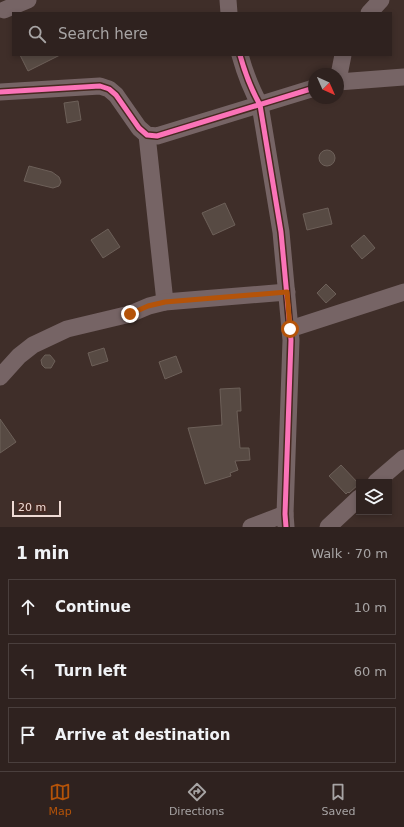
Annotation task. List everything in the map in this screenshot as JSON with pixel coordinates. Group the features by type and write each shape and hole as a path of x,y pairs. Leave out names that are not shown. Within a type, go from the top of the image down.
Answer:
{"street":[{"path":"5,8 28,0"},
{"path":"228,0 229,12"},
{"path":"370,12 381,0"},
{"path":"240,56 245,72 260,105 281,232 291,340 285,520 251,527"},
{"path":"340,68 343,56"},
{"path":"344,81 404,77"},
{"path":"0,92 100,86 109,89 116,95 139,128 147,135 157,136 308,90"},
{"path":"147,135 165,302"},
{"path":"0,377 19,356 34,345 67,329 130,314 148,306 165,302 287,292"},
{"path":"290,329 404,292"},
{"path":"380,479 404,458"},
{"path":"328,527 356,501"}],"building":[{"path":"20,56 58,56 28,71"},
{"path":"78,101 81,120 67,123 64,103"},
{"path":"327,150 334,155 335,158 330,165 327,166 320,161 319,158 324,151"},
{"path":"29,166 52,172 59,177 61,182 59,186 53,188 24,181"},
{"path":"225,203 235,225 213,235 202,213"},
{"path":"328,208 332,224 307,230 303,214"},
{"path":"108,229 120,247 103,258 91,240"},
{"path":"364,235 375,248 362,259 351,246"},
{"path":"326,284 336,294 326,303 317,293"},
{"path":"104,348 108,361 92,366 88,353"},
{"path":"45,355 50,355 55,361 51,368 45,368 42,365 41,360"},
{"path":"176,356 182,372 165,379 159,362"},
{"path":"240,388 241,411 237,411 240,448 249,448 250,460 235,461 238,470 230,473 231,476 205,484 188,428 222,425 220,389"},
{"path":"0,419 16,442 0,453"},
{"path":"341,465 356,481 356,487 346,494 329,476"}],"cycle path":[{"path":"240,56 248,81 260,105 281,232 291,340 285,514 286,527"},
{"path":"0,92 100,86 109,89 116,95 139,128 147,135 157,136 308,90"}],"route":[{"path":"130,314 148,306 165,302 287,292 290,329"}]}
